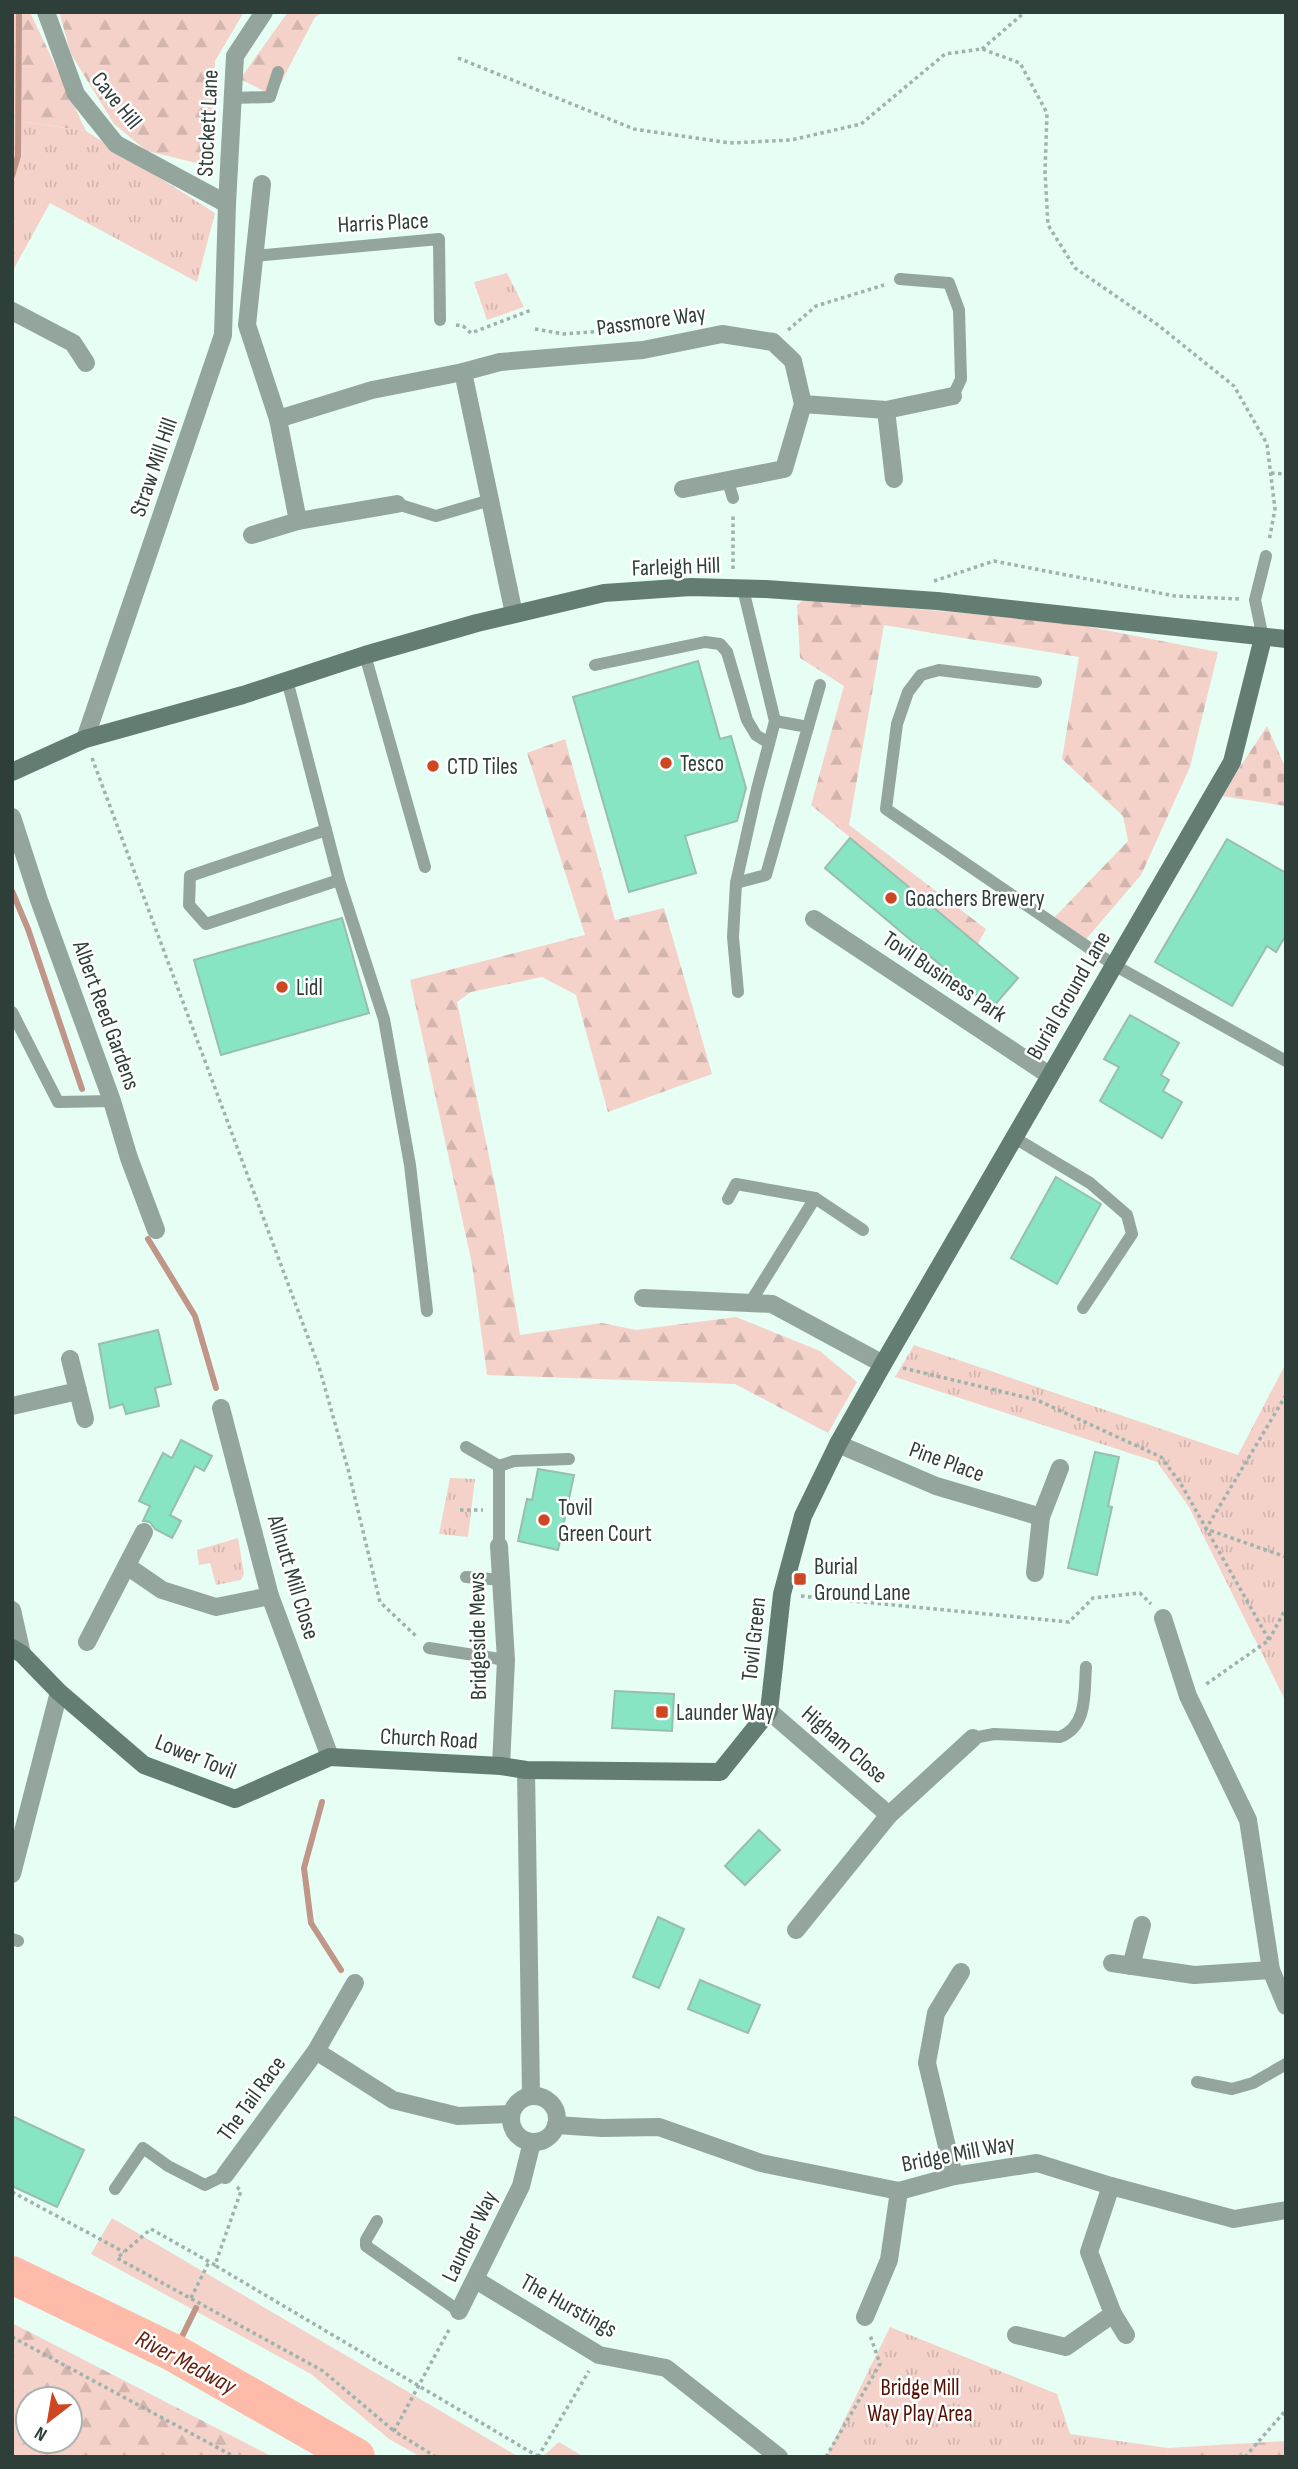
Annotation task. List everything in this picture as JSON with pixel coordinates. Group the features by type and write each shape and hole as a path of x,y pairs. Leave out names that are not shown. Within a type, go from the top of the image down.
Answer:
{"street":[{"name":"Cave Hill","path":"46,12 76,94 116,144 227,204"},
{"name":"Stockett Lane","path":"227,204 235,56 264,12"},
{"path":"262,184 247,325 278,419 298,521"},
{"name":"Straw Mill Hill","path":"85,739 223,335 227,204"},
{"path":"12,311 73,344 86,363"},
{"name":"Passmore Way","path":"278,419 372,390 500,362 643,350 722,334 773,342"},
{"path":"683,489 731,490 784,469 803,404 793,361 773,342"},
{"path":"463,372 514,614"},
{"path":"803,404 887,410 953,396"},
{"path":"887,410 894,479"},
{"path":"252,535 298,521 397,504"},
{"name":"Farleigh Hill","path":"12,772 85,739 243,695 365,655 514,614 604,593 691,587 937,601 1286,639"},
{"name":"Burial Ground Lane","path":"883,1364 1232,762 1263,638"},
{"name":"Albert Reed Gardens","path":"12,817 156,1230"},
{"name":"Tovil Business Park","path":"814,919 1049,1075"},
{"path":"643,1297 772,1304 883,1364"},
{"path":"70,1359 85,1419"},
{"name":"Tovil Green","path":"526,1770 720,1772 769,1711 782,1594 803,1516 838,1444 883,1364"},
{"path":"12,1406 78,1391"},
{"name":"Allnutt Mill Close","path":"221,1408 270,1596 330,1757"},
{"name":"Pine Place","path":"838,1444 936,1486 1041,1517"},
{"path":"1035,1573 1041,1517 1060,1468"},
{"path":"87,1642 144,1532"},
{"name":"Bridgeside Mews","path":"499,1546 506,1660 501,1766"},
{"path":"127,1566 162,1590 216,1607 270,1596"},
{"path":"12,1610 17,1651 59,1692 12,1874"},
{"path":"1163,1618 1188,1696 1248,1820 1270,1970 1286,2007"},
{"name":"Lower Tovil","path":"59,1692 144,1765 235,1800 330,1757"},
{"name":"Higham Close","path":"769,1711 889,1815"},
{"name":"Higham Close","path":"796,1930 889,1815 973,1738"},
{"name":"Church Road","path":"330,1757 501,1766 526,1770"},
{"path":"526,1770 531,2095"},
{"path":"1131,1966 1142,1925"},
{"path":"1112,1963 1194,1975 1270,1970"},
{"path":"954,2176 927,2063 936,2013 961,1972"},
{"name":"The Tail Race","path":"225,2175 316,2051 355,1983"},
{"name":"The Tail Race","path":"316,2051 393,2100 458,2116 511,2114"},
{"path":"531,2095 539,2096 551,2103 557,2117 556,2125 547,2138 532,2142 517,2135 513,2129 511,2114 518,2101 531,2095"},
{"name":"Bridge Mill Way","path":"556,2125 601,2128 659,2127 761,2163 899,2191 954,2176 1037,2163 1234,2219 1286,2210"},
{"name":"Launder Way","path":"459,2311 521,2186 532,2142"},
{"path":"1111,2186 1089,2252 1114,2314 1126,2334"},
{"path":"864,2318 889,2260 899,2191"},
{"name":"The Hurstings","path":"476,2280 598,2355 666,2368 779,2456"},
{"path":"1016,2335 1066,2347 1114,2314"}],"lane":[{"path":"232,98 270,97 278,72"},
{"name":"Harris Place","path":"253,256 439,240 440,320"},
{"path":"900,279 949,283 959,310 961,365 961,379 953,396"},
{"path":"397,504 436,516 490,500"},
{"path":"1263,638 1255,600 1266,556"},
{"path":"737,992 733,937 736,883 775,721 743,589"},
{"path":"595,666 705,642 720,644 727,652 747,720 756,735 769,743"},
{"path":"365,655 425,867"},
{"path":"1036,682 939,670 922,674 908,692 897,724 886,809 1114,965 1286,1061"},
{"path":"287,680 339,880 384,1019 410,1165 427,1311"},
{"path":"736,883 766,875 820,685"},
{"path":"775,721 808,727"},
{"path":"326,830 190,876 189,905 206,924 339,880"},
{"path":"12,1012 58,1102 112,1101"},
{"path":"1013,1137 1090,1183 1127,1215 1132,1234 1083,1308"},
{"path":"728,1199 736,1184 815,1198 863,1230"},
{"path":"750,1303 815,1198"},
{"path":"466,1447 499,1466 514,1461 569,1460"},
{"path":"499,1466 499,1546"},
{"path":"466,1577 502,1580"},
{"path":"429,1648 506,1660"},
{"path":"973,1738 994,1734 1060,1737 1070,1733 1078,1725 1082,1713 1086,1667"},
{"path":"1197,2082 1232,2089 1253,2083 1286,2064"},
{"path":"115,2189 143,2148 168,2166 205,2185 225,2175"},
{"path":"377,2221 366,2239 366,2246 459,2311"}],"path":[{"path":"982,49 1025,12"},
{"path":"1159,12 1180,12"},
{"path":"458,58 634,129 730,143 791,139 861,124 945,54 982,49 1020,63 1047,113 1045,172 1048,225 1075,268 1158,325 1234,386 1268,444 1275,509 1266,556"},
{"path":"773,342 816,306 900,279"},
{"path":"440,320 463,326 471,333 531,310"},
{"path":"535,329 564,334 633,329"},
{"path":"1270,473 1286,474"},
{"path":"731,490 732,568 743,589"},
{"path":"926,584 994,561 1175,596 1255,600"},
{"path":"85,739 319,1367 348,1469 380,1602 429,1648"},
{"path":"883,1364 1037,1400 1161,1457 1181,1484 1269,1640"},
{"path":"1206,1529 1286,1395"},
{"path":"460,1510 499,1510"},
{"path":"1206,1529 1286,1557"},
{"path":"782,1594 1069,1622 1093,1598 1140,1592 1163,1618"},
{"path":"1188,1696 1269,1640 1286,1608"},
{"path":"215,2265 241,2191 225,2175"},
{"path":"12,2192 124,2252"},
{"path":"436,2457 394,2431 323,2371 117,2258 151,2229 539,2457 598,2355"},
{"path":"191,2298 209,2262"},
{"path":"394,2431 459,2311"},
{"path":"826,2457 880,2364 864,2318"},
{"path":"12,2337 235,2457"},
{"path":"1245,2457 1286,2410"}],"green space":[{"path":"12,12 30,12 86,131 12,120"},
{"path":"59,12 244,12 215,61 209,166 147,151 114,124 71,54"},
{"path":"288,12 323,12 315,17 274,96 240,79"},
{"path":"12,120 86,131 215,213 197,282 50,203 12,272"},
{"path":"507,273 524,307 487,320 474,282"},
{"path":"805,599 1064,622 1218,652 1190,767 1141,875 1082,944 1049,923 1128,841 1123,816 1062,759 1079,657 884,625 849,825 986,929 978,944 811,805 844,686 800,658 797,605"},
{"path":"1267,726 1286,769 1286,806 1221,796"},
{"path":"565,739 615,920 664,908 712,1074 608,1112 576,995 542,977 471,992 457,1002 497,1195 520,1335 602,1323 636,1330 736,1317 820,1351 857,1382 828,1433 735,1384 487,1375 472,1264 410,980 585,935 527,753"},
{"path":"914,1345 1238,1455 1286,1363 1286,1702 1189,1507 1157,1462 895,1377"},
{"path":"450,1478 475,1479 468,1537 439,1534"},
{"path":"238,1538 244,1574 241,1580 216,1585 210,1563 199,1565 197,1550"},
{"path":"112,2218 519,2457 421,2457 389,2439 311,2374 91,2254"},
{"path":"12,2323 273,2457 12,2457"},
{"name":"Bridge Mill Way Play Area","path":"890,2327 1057,2394 1070,2434 1168,2448 1166,2457 826,2457"},
{"path":"1286,2441 1286,2457 1166,2457 1168,2448"},
{"path":"559,2442 584,2457 542,2457"}],"building":[{"name":"Tesco","path":"698,661 720,739 731,736 746,788 737,821 685,836 696,873 629,892 573,697"},
{"path":"850,838 1018,978 992,1008 825,868"},
{"path":"1227,839 1286,873 1286,935 1276,952 1267,946 1232,1006 1155,962"},
{"name":"Lidl","path":"342,918 369,1013 221,1055 194,960"},
{"path":"1130,1015 1179,1043 1161,1075 1169,1080 1163,1091 1182,1102 1162,1138 1100,1101 1119,1067 1104,1059"},
{"path":"1056,1177 1101,1204 1057,1284 1011,1258"},
{"path":"158,1330 171,1384 155,1388 159,1406 126,1414 123,1404 110,1408 99,1344"},
{"path":"181,1440 212,1456 204,1471 195,1466 170,1515 181,1521 172,1538 155,1529 150,1522 143,1521 150,1506 139,1501 163,1453 172,1458"},
{"path":"1095,1452 1119,1457 1108,1506 1112,1507 1097,1575 1068,1568"},
{"name":"Tovil Green Court","path":"538,1469 574,1475 558,1550 518,1541 527,1499 532,1500"},
{"path":"615,1691 674,1694 672,1731 612,1728"},
{"path":"759,1830 780,1850 745,1885 725,1866"},
{"path":"658,1917 684,1929 659,1988 633,1977"},
{"path":"700,1980 760,2005 748,2033 688,2009"},
{"path":"12,2116 84,2150 57,2207 12,2186"}],"waterway":[{"path":"12,176 18,156 19,12"},
{"path":"12,891 28,929 82,1089"},
{"path":"148,1239 195,1316 216,1388"},
{"path":"322,1802 304,1868 311,1923 341,1970"},
{"name":"River Medway","path":"12,2275 174,2353 356,2457"},
{"path":"174,2353 196,2308"}],"place":[{"name":"Tesco","path":"666,763"},
{"name":"CTD Tiles","path":"433,766"},
{"name":"Goachers Brewery","path":"891,898"},
{"name":"Lidl","path":"282,987"},
{"name":"Tovil Green Court","path":"544,1520"},
{"name":"Burial Ground Lane","path":"800,1579"},
{"name":"Launder Way","path":"662,1712"}]}
